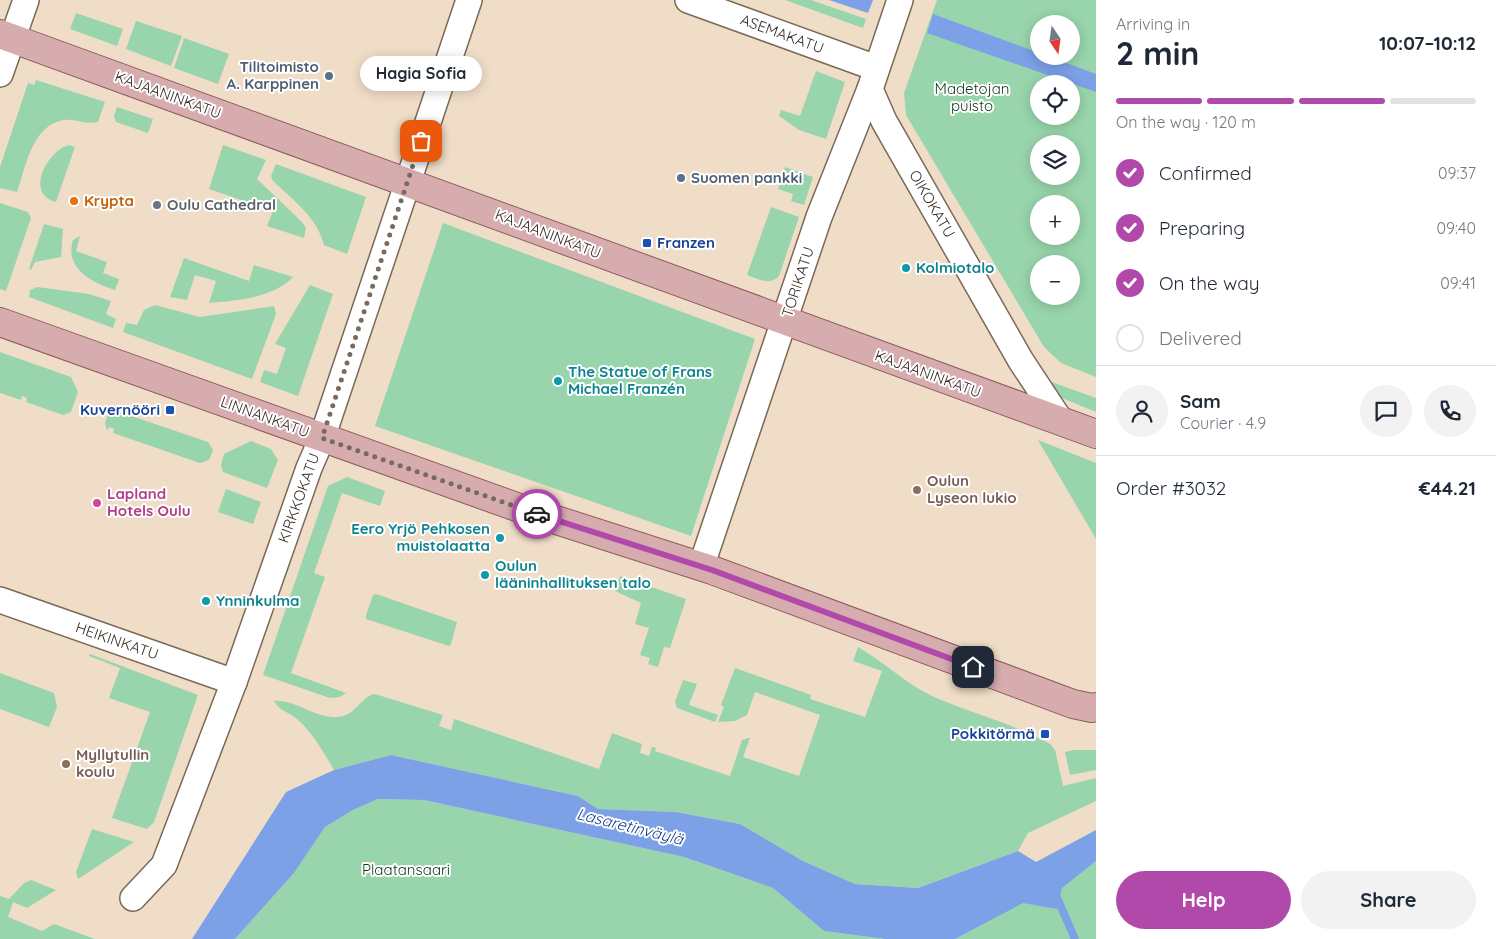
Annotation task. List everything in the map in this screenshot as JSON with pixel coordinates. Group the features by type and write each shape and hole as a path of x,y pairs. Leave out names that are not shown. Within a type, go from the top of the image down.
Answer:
{"main road":[{"name":"KAJAANINKATU","path":"6,37 1096,434"},
{"name":"LINNANKATU","path":"0,322 525,510 701,567 1064,700 1094,708"}],"street":[{"path":"0,74 6,37 26,0"},
{"name":"KIRKKOKATU","path":"133,898 164,865 234,682 322,438 469,0"},
{"name":"ASEMAKATU","path":"688,0 873,79"},
{"name":"TORIKATU","path":"701,567 834,175 873,79 900,0"},
{"name":"OIKOKATU","path":"873,79 884,121 1016,352 1060,420"},
{"name":"HEIKINKATU","path":"0,600 234,682"}],"green space":[{"path":"785,0 811,0 866,19 863,28"},
{"name":"Madetojan puisto","path":"937,0 1096,0 1096,377 1061,363 1044,347 906,115 904,93"},
{"path":"76,13 123,29 117,46 70,29"},
{"path":"136,21 182,36 171,66 126,49"},
{"path":"184,38 229,54 218,84 174,68"},
{"path":"816,71 845,82 826,139 799,130 779,116 781,110 800,116"},
{"path":"36,80 105,102 98,122 89,123 63,120 52,124 44,130 27,159 17,192 0,188 0,167 28,83 34,85"},
{"path":"117,107 153,119 148,133 116,122 114,116"},
{"path":"69,145 75,147 56,202 46,198 41,191 42,173 53,155"},
{"path":"223,145 266,160 257,179 302,222 306,228 304,238 267,226 273,211 209,189"},
{"path":"276,164 366,197 347,254 324,245 321,235 310,217 273,181 271,176"},
{"path":"785,167 813,177 804,205 791,201 793,194 778,189"},
{"path":"0,203 28,212 31,218 6,291 0,289"},
{"path":"771,207 799,217 779,276 772,281 768,281 747,275"},
{"path":"443,223 755,339 691,536 375,426"},
{"path":"44,224 63,229 61,257 35,262 31,270 29,269"},
{"path":"80,236 76,251 107,262 103,273 119,279 115,290 90,279 77,267 71,250 73,240"},
{"path":"184,258 249,281 254,265 293,277 285,284 265,294 231,301 209,303 216,281 195,275 187,300 170,297"},
{"path":"310,285 333,294 298,396 260,382 264,370 277,374 286,348 275,344"},
{"path":"37,287 89,294 111,301 106,314 116,319 113,328 29,297 30,290"},
{"path":"155,305 200,317 274,306 276,314 252,379 123,332 126,323 137,325 144,310"},
{"path":"0,352 71,377 78,392 71,412 63,415 26,402 27,398 22,396 21,400 0,393"},
{"path":"1046,380 1096,398 1096,412 1062,398"},
{"path":"117,411 208,442 213,450 209,460 200,463 113,433 114,429 109,427 107,431 105,423 109,412"},
{"path":"1038,440 1096,463 1096,539"},
{"path":"251,441 271,449 278,460 267,488 223,472 221,465 224,454"},
{"path":"347,477 385,491 380,506 342,493 314,573 325,577 291,673 346,693 340,697 330,698 263,675 328,486"},
{"path":"226,489 261,502 253,524 218,512"},
{"path":"620,576 686,599 670,648 664,647 658,667 648,664 650,658 640,655 649,628 635,624 641,603 615,591"},
{"path":"376,594 457,622 451,644 449,646 366,619 373,595"},
{"path":"858,647 932,696 1022,730 1050,744 1055,750 1063,786 1096,778 1096,801 1028,833 1018,851 918,888 855,884 803,861 740,824 676,812 598,809 578,796 391,755 334,770 308,730 294,716 279,707 274,701 290,703 321,715 337,717 344,716 354,710 366,698 375,694 443,715 439,726 451,730 454,719 599,769 612,733 642,744 640,753 649,756 652,747 656,748 655,751 730,776 742,740 750,738 743,757 799,776 820,715 755,692 747,715 735,721 718,722 724,707 721,705 735,668 811,695 810,699 865,717 882,671 853,661"},
{"path":"90,654 198,695 154,822 147,829 112,818 150,712 109,698 120,668 89,656"},
{"path":"0,673 54,693 57,707 49,727 0,709"},
{"path":"683,680 697,684 689,705 718,715 715,722 677,708 675,702"},
{"path":"1096,750 1096,770 1070,775 1065,752"},
{"name":"Plaatansaari","path":"378,799 424,800 684,857 773,888 824,931 885,939 235,939 294,873 325,827 353,810"},
{"path":"92,829 134,842 78,879 76,872"},
{"path":"1096,861 1096,939 955,939 1023,902 1036,905"},
{"path":"31,880 56,890 27,908 13,902 8,917 42,931 54,924 95,939 0,939 0,896 9,899 24,883"}],"water":[{"path":"829,0 873,0 868,13"},
{"path":"933,14 1030,50 1030,65 1072,65 1096,74 1096,92 1080,86 1080,75 1047,75 927,33"},
{"name":"Lasaretinväylä","path":"391,755 578,796 598,809 676,812 740,824 803,861 855,884 918,888 1018,851 1036,862 1096,830 1096,861 1062,888 1057,909 1023,903 955,939 885,939 824,931 773,888 684,857 424,800 378,799 353,810 325,827 294,873 235,939 192,939 286,792 334,770"}],"waterway":[{"path":"1055,893 1075,939"}],"way so far":[{"path":"421,141 322,438 537,514"}],"place":[{"name":"Tilitoimisto A. Karppinen","path":"329,76"},
{"name":"Hagia Sofia","path":"421,141"},
{"name":"Suomen pankki","path":"681,178"},
{"name":"Krypta","path":"74,201"},
{"name":"Oulu Cathedral","path":"157,205"},
{"name":"Franzen","path":"647,243"},
{"name":"Kolmiotalo","path":"906,268"},
{"name":"The Statue of Frans Michael Franzén","path":"558,381"},
{"name":"Kuvernööri","path":"170,410"},
{"name":"Oulun Lyseon lukio","path":"917,490"},
{"name":"Lapland Hotels Oulu","path":"97,503"},
{"name":"Eero Yrjö Pehkosen muistolaatta","path":"500,538"},
{"name":"Oulun lääninhallituksen talo","path":"485,575"},
{"name":"Ynninkulma","path":"206,601"},
{"name":"Pokkitörmä","path":"1045,734"},
{"name":"Myllytullin koulu","path":"66,764"}],"route":[{"path":"537,514 712,570 973,667"}]}
